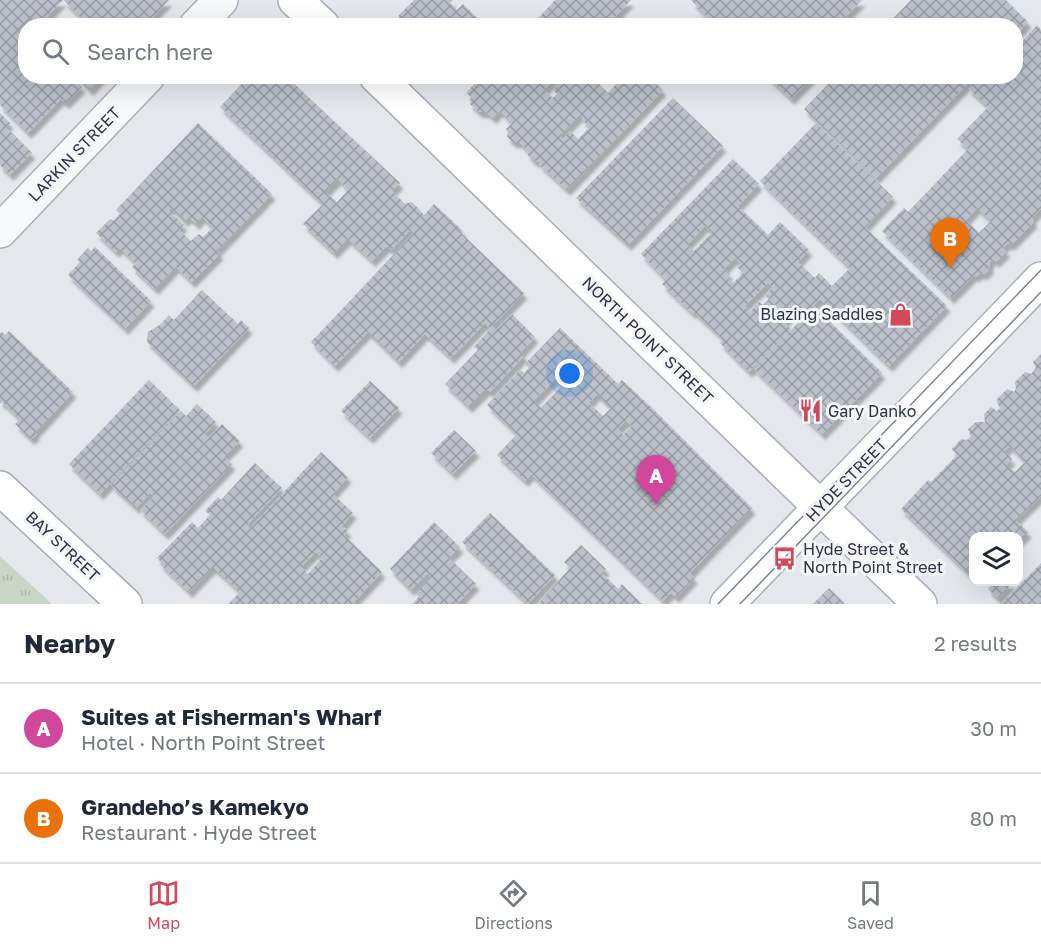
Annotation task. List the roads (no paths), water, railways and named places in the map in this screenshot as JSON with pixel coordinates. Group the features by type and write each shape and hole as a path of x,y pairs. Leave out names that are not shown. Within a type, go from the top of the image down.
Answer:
{"street":[{"path":"204,18 221,0"},
{"path":"296,0 315,18"},
{"name":"LARKIN STREET","path":"0,231 140,84"},
{"name":"NORTH POINT STREET","path":"384,84 920,604"},
{"name":"HYDE STREET","path":"727,604 1041,279"},
{"name":"BAY STREET","path":"0,488 125,604"}],"tram line":[{"path":"718,604 1041,270"},
{"path":"740,604 1041,292"}],"place":[{"name":"Grandeho’s Kamekyo","path":"950,268"},
{"name":"Blazing Saddles","path":"901,314"},
{"name":"Gary Danko","path":"810,411"},
{"name":"Suites at Fisherman's Wharf","path":"656,505"},
{"name":"Hyde Street & North Point Street","path":"785,558"}]}
